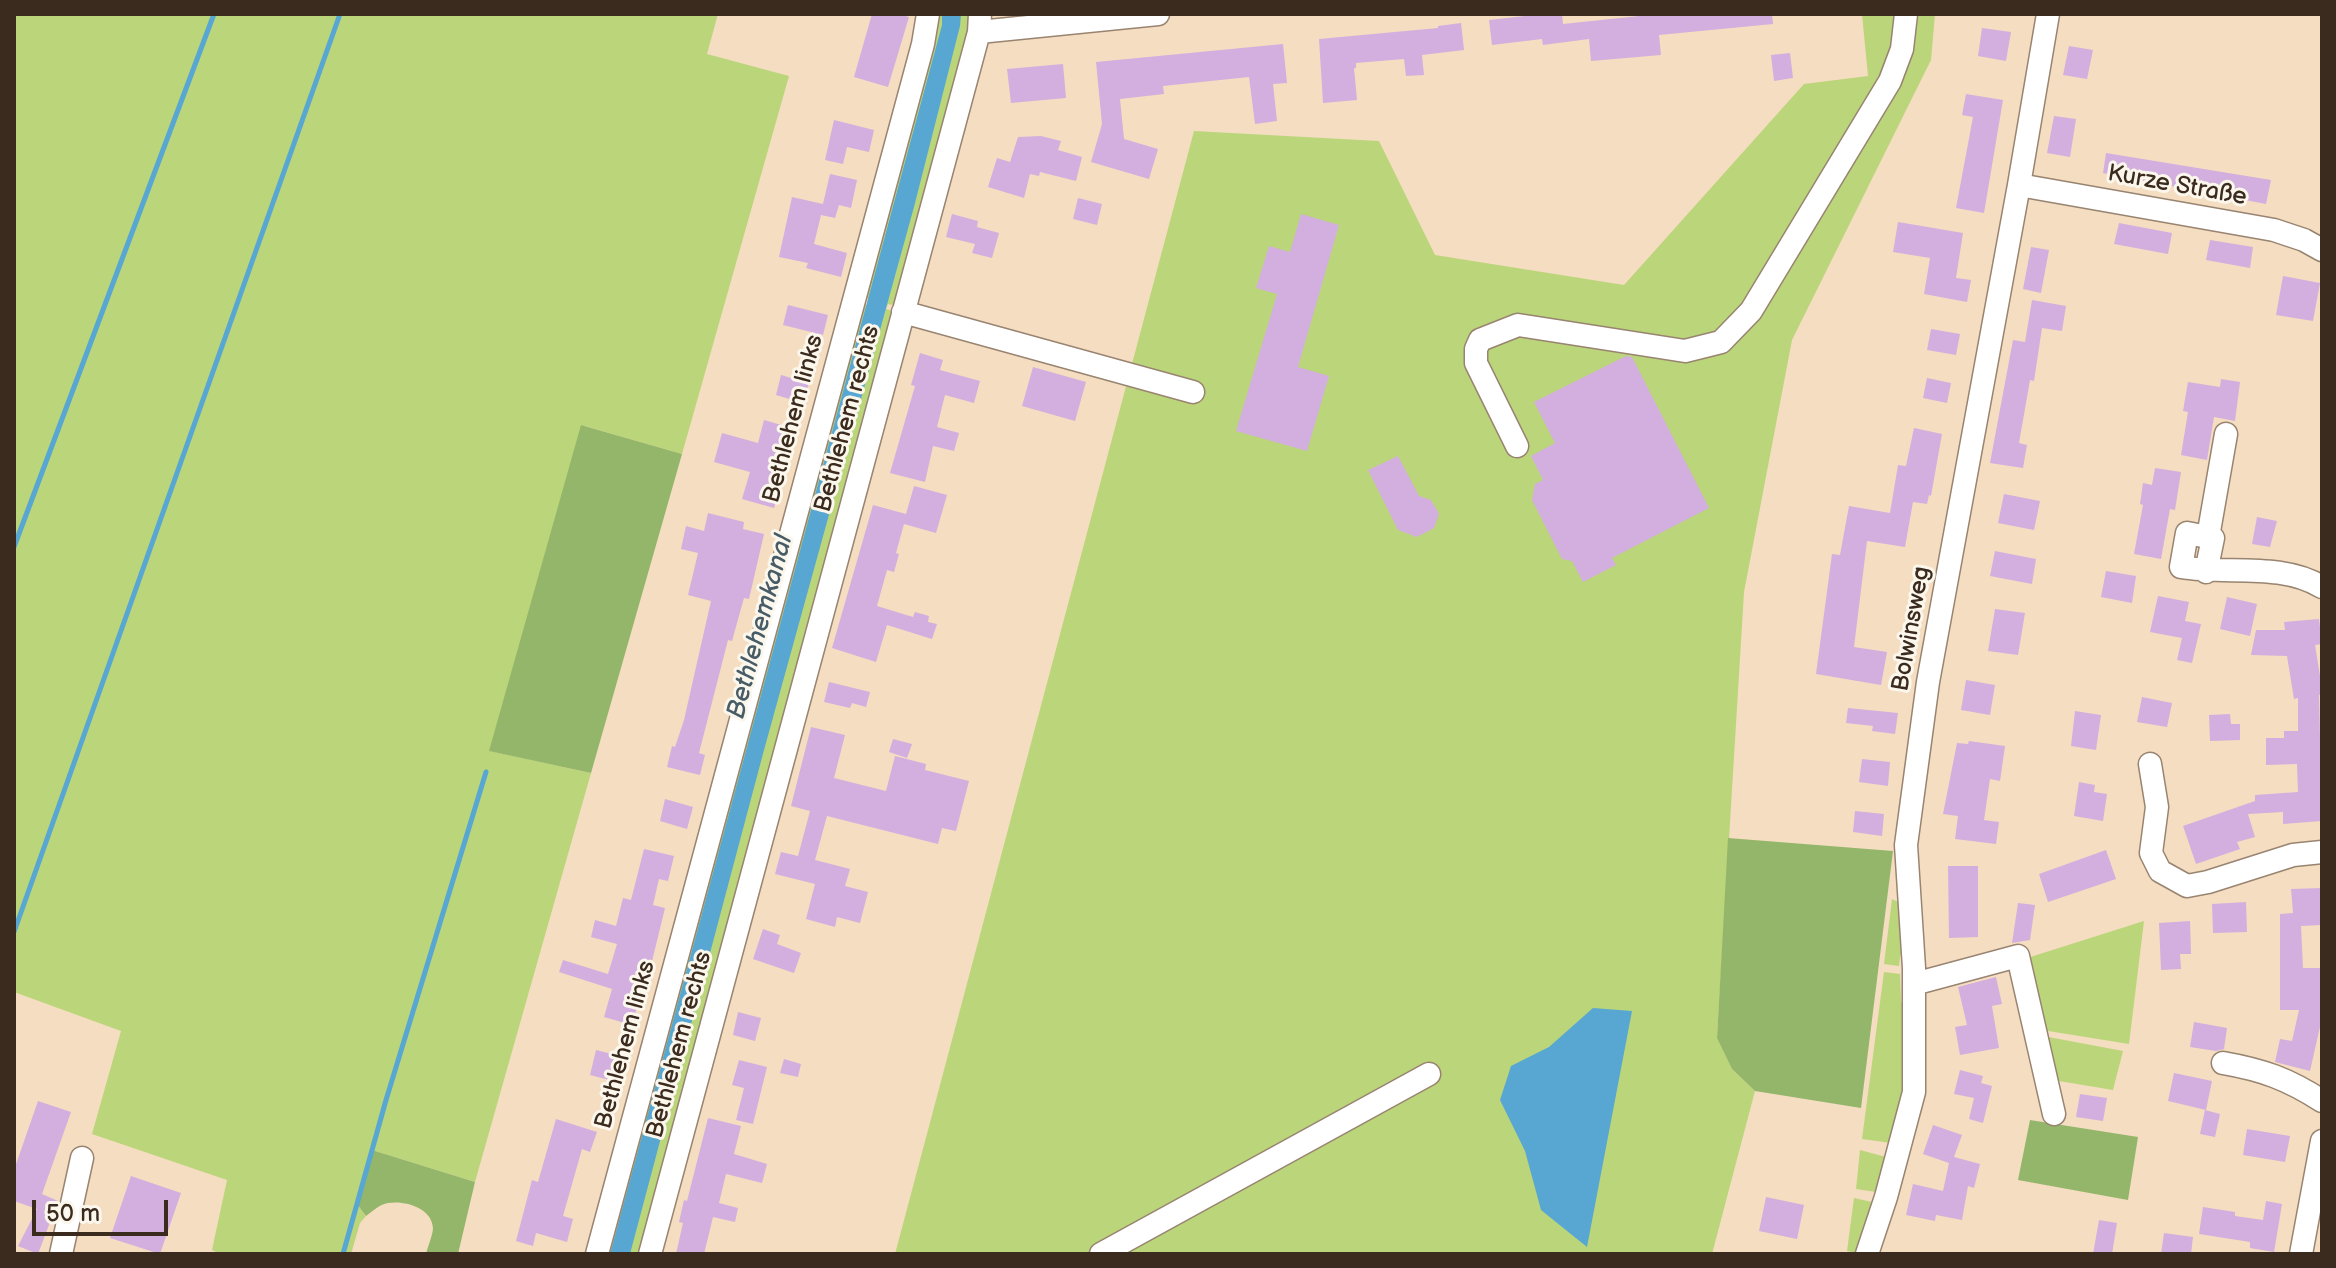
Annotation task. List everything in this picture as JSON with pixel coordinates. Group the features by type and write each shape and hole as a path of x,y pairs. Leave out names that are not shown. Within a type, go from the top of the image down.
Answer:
{"street":[{"name":"Bethlehem links","path":"597,1254 923,44 928,14"},
{"path":"979,23 1158,14"},
{"path":"1517,446 1476,363 1480,340 1518,325 1685,351 1721,342 1751,311 1890,81 1902,49 1906,14"},
{"name":"Bolwinsweg","path":"1867,1254 1914,1092 1914,984 1906,845 1928,682 2048,14"},
{"name":"Bethlehem rechts","path":"650,1254 979,23"},
{"name":"Kurze Straße","path":"2019,185 2274,230 2322,250"},
{"path":"903,312 1193,392"},
{"path":"2226,434 2208,537 2187,533 2181,567 2206,572 2284,572 2322,587"},
{"path":"2150,764 2157,807 2151,853 2160,871 2187,886 2293,855 2322,852"},
{"path":"1914,984 2018,956 2054,1114"},
{"path":"2223,1063 2260,1070 2294,1083 2322,1101"},
{"path":"1101,1254 1429,1074"},
{"path":"2301,1254 2322,1141"},
{"path":"61,1254 82,1158"}],"green space":[{"path":"14,14 718,14 707,54 789,76 682,454 585,426 490,751 591,773 475,1182 372,1150 357,1204 366,1216 360,1223 351,1254 220,1254 212,1250 227,1180 92,1134 121,1031 14,992"},
{"path":"933,14 972,14 970,35 899,297 886,309 890,310 893,318 643,1254 604,1254 859,303 867,305 869,299 861,296"},
{"path":"1862,14 1935,14 1931,60 1792,340 1744,592 1717,1037 1732,1069 1755,1091 1712,1254 895,1254 1194,131 1379,141 1435,255 1624,285 1804,84 1868,76"},
{"path":"581,425 682,454 591,773 489,751"},
{"path":"1728,838 1893,851 1861,1108 1755,1091 1732,1069 1717,1038"},
{"path":"1892,899 1903,904 1903,950 1899,966 1884,964"},
{"path":"2144,921 2129,1044 2042,1030 2024,959"},
{"path":"1884,972 1900,974 1909,1068 1891,1143 1862,1139"},
{"path":"2043,1036 2123,1051 2113,1090 2053,1080"},
{"path":"2030,1120 2138,1137 2128,1200 2018,1180"},
{"path":"372,1150 475,1182 458,1254 426,1254 432,1222 417,1207 388,1203 366,1216 357,1204"},
{"path":"1860,1150 1886,1157 1876,1192 1856,1189"},
{"path":"1854,1198 1872,1202 1856,1253 1847,1251"}],"water":[{"path":"942,14 961,14 960,26 914,207 764,750 630,1254 610,1254 942,25"},
{"path":"1593,1008 1632,1011 1587,1247 1541,1210 1525,1151 1500,1100 1511,1066 1549,1047"}],"building":[{"path":"872,14 909,17 888,87 854,77"},
{"path":"1562,14 1563,24 1658,14 1772,14 1773,24 1659,35 1661,55 1591,61 1589,39 1543,45 1542,39 1492,45 1489,20"},
{"path":"1461,23 1464,50 1422,55 1424,75 1406,76 1404,59 1356,63 1357,100 1323,103 1319,39"},
{"path":"1982,28 2011,32 2006,61 1978,56"},
{"path":"1283,44 1287,83 1273,84 1277,121 1255,124 1249,77 1163,86 1164,94 1120,99 1124,139 1158,149 1149,179 1091,162 1102,124 1096,62"},
{"path":"2069,46 2093,50 2087,79 2063,75"},
{"path":"1790,53 1793,78 1774,81 1771,55"},
{"path":"1063,64 1066,98 1011,103 1007,69"},
{"path":"1966,94 2003,100 1984,213 1956,208 1973,117 1962,115"},
{"path":"2054,116 2076,119 2070,157 2047,153"},
{"path":"834,120 874,130 869,152 847,147 843,164 825,160"},
{"path":"1041,136 1061,141 1058,150 1082,157 1076,181 1040,172 1039,176 1030,174 1024,198 988,187 997,158 1010,162 1018,137"},
{"path":"2106,153 2271,180 2266,204 2103,173"},
{"path":"830,174 857,180 851,208 839,205 835,218 821,215 814,244 847,253 841,277 806,268 808,263 779,257 792,197 823,204"},
{"path":"1078,198 1102,204 1097,225 1073,219"},
{"path":"952,214 978,221 977,227 999,233 992,258 972,253 975,244 946,237"},
{"path":"1301,214 1339,225 1298,367 1329,376 1307,451 1236,431 1277,294 1256,288 1269,246 1290,252"},
{"path":"1898,222 1963,233 1956,278 1971,280 1967,302 1924,294 1930,258 1893,252"},
{"path":"2119,223 2172,233 2168,254 2114,244"},
{"path":"2210,240 2253,247 2250,268 2206,260"},
{"path":"2031,247 2049,250 2041,293 2023,289"},
{"path":"2283,276 2320,283 2313,321 2276,315"},
{"path":"2032,300 2066,306 2062,331 2042,328 2034,381 2030,380 2019,443 2027,445 2023,468 1990,463 2013,340 2025,342"},
{"path":"788,305 828,315 823,335 783,325"},
{"path":"1931,329 1960,334 1956,355 1927,350"},
{"path":"920,353 943,360 940,370 980,381 974,403 945,395 937,427 959,433 954,451 933,446 925,482 890,473 915,386 911,385"},
{"path":"1626,356 1632,357 1709,508 1612,558 1616,565 1583,582 1572,561 1562,559 1532,500 1535,484 1543,480 1531,456 1555,443 1534,402"},
{"path":"1033,367 1086,382 1075,421 1022,406"},
{"path":"781,375 809,383 803,403 776,395"},
{"path":"1927,378 1951,383 1947,403 1923,398"},
{"path":"2221,379 2240,382 2235,421 2214,417 2207,460 2181,455 2188,412 2183,411 2188,382 2220,387"},
{"path":"764,420 795,429 774,508 742,499 750,472 714,462 722,433 758,443"},
{"path":"1914,428 1942,434 1931,496 1927,504 1913,502 1905,547 1867,541 1854,647 1887,652 1881,685 1816,674 1832,554 1840,555 1849,506 1890,513 1898,465 1906,466"},
{"path":"1398,456 1419,496 1431,500 1439,514 1434,528 1417,537 1398,530 1368,470"},
{"path":"2155,468 2181,472 2175,510 2170,509 2161,559 2134,554 2143,505 2140,504 2143,483 2152,485"},
{"path":"914,486 947,495 936,533 904,524 894,572 887,570 877,606 913,617 915,612 929,616 928,622 937,624 932,639 887,625 876,662 832,648 873,505 906,514"},
{"path":"2004,494 2040,501 2034,530 1998,523"},
{"path":"708,513 744,522 743,529 764,534 749,599 744,598 732,641 728,640 699,753 705,755 700,775 667,767 672,746 675,747 684,720 711,601 688,595 698,553 681,549 686,526 704,531"},
{"path":"2257,517 2277,521 2270,547 2252,544"},
{"path":"1995,551 2036,559 2032,584 1990,576"},
{"path":"2106,571 2136,576 2132,603 2101,597"},
{"path":"2158,596 2189,602 2185,621 2201,624 2192,663 2177,660 2182,638 2150,632"},
{"path":"2227,597 2257,604 2250,636 2220,629"},
{"path":"1995,609 2025,613 2018,655 1988,651"},
{"path":"2319,619 2322,644 2315,645 2322,688 2319,695 2322,821 2283,824 2283,812 2248,814 2255,837 2237,842 2240,849 2196,864 2183,826 2255,801 2255,795 2298,792 2297,764 2266,765 2266,738 2284,738 2284,731 2298,731 2298,698 2294,699 2287,656 2251,655 2256,630 2285,630 2284,622"},
{"path":"1966,680 1995,685 1990,715 1961,710"},
{"path":"829,682 870,692 866,707 852,703 850,708 824,702"},
{"path":"2142,697 2172,703 2167,727 2137,722"},
{"path":"1848,708 1898,713 1895,734 1872,731 1873,726 1846,723"},
{"path":"2075,711 2101,715 2096,750 2071,746"},
{"path":"2230,714 2231,724 2240,724 2240,740 2210,741 2209,715"},
{"path":"811,727 845,735 834,778 886,791 895,756 926,764 925,770 969,781 956,831 942,828 938,844 827,816 815,860 850,869 845,886 868,892 860,923 837,917 835,927 806,919 815,884 775,874 781,852 798,856 810,811 791,806"},
{"path":"893,739 912,744 907,758 889,752"},
{"path":"1969,741 2005,746 2000,781 1990,779 1984,820 1999,822 1996,844 1955,839 1958,816 1943,814 1957,743 1968,744"},
{"path":"1862,759 1890,762 1888,786 1859,782"},
{"path":"2079,782 2095,785 2094,792 2107,794 2103,821 2074,816"},
{"path":"665,799 693,807 687,829 660,821"},
{"path":"1855,811 1884,814 1882,836 1853,832"},
{"path":"644,849 674,856 668,881 659,879 653,905 665,908 646,986 643,986 632,1025 604,1017 612,989 559,972 563,960 608,974 617,944 591,937 595,920 616,926 623,898 631,900"},
{"path":"2106,850 2116,879 2048,902 2039,874"},
{"path":"1948,866 1978,866 1978,937 1949,938"},
{"path":"2322,888 2322,925 2301,926 2303,968 2322,968 2322,1018 2310,1071 2275,1062 2280,1039 2292,1041 2299,1010 2280,1010 2280,914 2293,913 2291,889"},
{"path":"2246,902 2247,932 2213,933 2212,904"},
{"path":"2018,903 2035,905 2030,940 2012,943"},
{"path":"2190,921 2191,954 2180,954 2181,969 2161,970 2159,923"},
{"path":"763,929 780,935 777,944 801,953 794,973 753,959"},
{"path":"1996,977 2002,1004 1992,1006 1999,1048 1960,1055 1955,1027 1967,1025 1958,987"},
{"path":"738,1012 761,1018 755,1041 733,1035"},
{"path":"2194,1022 2227,1028 2224,1049 2216,1051 2190,1047"},
{"path":"596,1050 624,1057 617,1082 590,1075"},
{"path":"784,1059 801,1064 798,1077 780,1073"},
{"path":"739,1060 767,1067 753,1124 736,1120 744,1088 732,1085"},
{"path":"1960,1070 1983,1076 1981,1083 1992,1086 1983,1123 1969,1119 1974,1098 1954,1094"},
{"path":"2174,1073 2212,1081 2206,1110 2168,1101"},
{"path":"2080,1094 2107,1098 2103,1121 2076,1117"},
{"path":"38,1101 71,1112 42,1194 58,1201 38,1254 18,1246 37,1209 14,1201 14,1170"},
{"path":"2205,1110 2220,1114 2215,1137 2200,1134"},
{"path":"708,1118 741,1126 734,1154 767,1164 762,1183 726,1174 719,1203 738,1208 735,1222 713,1217 704,1254 676,1254 684,1200 687,1201"},
{"path":"556,1119 597,1132 590,1152 582,1149 563,1216 573,1219 567,1242 536,1233 533,1246 516,1241 532,1180 538,1182"},
{"path":"1933,1125 1962,1135 1954,1157 1980,1164 1974,1188 1968,1186 1962,1220 1936,1215 1935,1221 1906,1215 1913,1184 1943,1191 1949,1163 1923,1154"},
{"path":"2247,1129 2290,1136 2285,1162 2243,1155"},
{"path":"131,1176 181,1193 160,1254 110,1238"},
{"path":"1766,1197 1804,1205 1797,1239 1759,1231"},
{"path":"2266,1201 2282,1204 2274,1252 2250,1248 2250,1242 2199,1234 2203,1207 2263,1220"},
{"path":"2099,1220 2117,1223 2112,1254 2093,1254"},
{"path":"2164,1233 2193,1237 2191,1254 2161,1254"}],"waterway":[{"path":"14,547 214,14"},
{"path":"14,932 340,14"},
{"path":"343,1254 386,1100 486,772"}],"water label":[{"name":"Bethlehemkanal","path":"761,627"}]}
